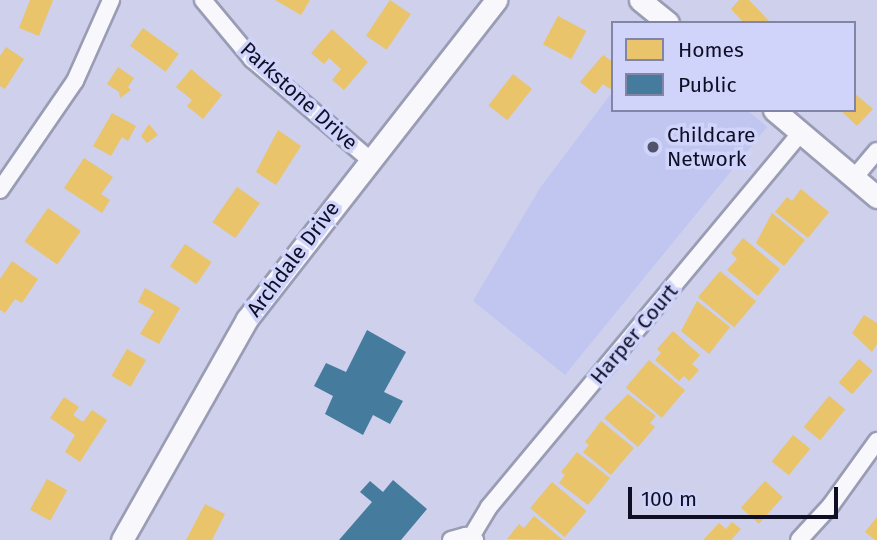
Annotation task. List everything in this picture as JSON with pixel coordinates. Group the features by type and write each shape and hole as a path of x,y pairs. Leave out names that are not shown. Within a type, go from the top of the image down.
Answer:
{"street":[{"path":"0,190 75,81 111,0"},
{"name":"Parkstone Drive","path":"203,0 260,66 369,159"},
{"name":"Archdale Drive","path":"122,540 247,319 369,159 496,0"},
{"path":"640,0 666,21"},
{"path":"776,112 877,197"},
{"name":"Harper Court","path":"451,540 473,539 489,508 801,133"},
{"path":"854,178 877,151"},
{"path":"799,540 831,505 877,441"}],"shaded area":[{"path":"611,94 611,112 749,112 767,127 565,375 473,301 540,188"}],"building: Homes":[{"path":"30,0 53,0 39,36 19,28"},
{"path":"275,0 310,0 301,15"},
{"path":"390,0 411,14 387,50 366,36"},
{"path":"739,0 749,0 769,21 742,21 731,9"},
{"path":"558,16 586,31 571,59 543,44"},
{"path":"143,28 179,54 166,72 130,46"},
{"path":"332,29 368,62 344,90 332,80 341,69 329,58 324,64 311,53"},
{"path":"6,47 24,59 5,89 0,86 0,56"},
{"path":"603,55 611,61 610,89 603,84 595,94 580,82"},
{"path":"118,67 134,78 128,87 131,90 120,98 119,92 107,84"},
{"path":"191,69 222,95 203,119 187,106 192,100 176,87"},
{"path":"513,74 532,89 507,120 488,106"},
{"path":"856,95 873,109 857,126 842,112 856,112"},
{"path":"112,113 136,126 128,141 122,137 111,156 93,146"},
{"path":"149,124 158,135 147,143 141,136"},
{"path":"278,130 301,146 276,185 256,172"},
{"path":"84,158 113,177 101,194 110,200 102,213 64,188"},
{"path":"237,187 260,203 235,238 212,222"},
{"path":"801,189 829,212 808,238 775,212 787,197 792,201"},
{"path":"48,208 81,231 57,265 24,242"},
{"path":"772,213 805,240 784,266 756,243"},
{"path":"743,238 780,269 758,296 727,270 737,259 731,253"},
{"path":"185,244 212,262 196,284 170,266"},
{"path":"12,261 38,279 22,303 15,299 5,313 0,310 0,279"},
{"path":"720,271 756,301 734,327 698,297"},
{"path":"145,288 180,308 159,344 140,334 154,311 138,302"},
{"path":"697,301 730,327 709,354 681,331"},
{"path":"864,315 877,323 877,344 872,352 852,333"},
{"path":"673,331 700,355 692,364 699,370 689,381 684,376 679,381 655,360 661,353 657,349"},
{"path":"127,349 146,360 131,387 112,376"},
{"path":"859,359 873,371 852,394 839,382"},
{"path":"649,360 685,390 662,418 626,388"},
{"path":"628,394 656,416 650,423 655,427 638,447 604,418"},
{"path":"829,396 845,409 820,440 804,427"},
{"path":"64,397 79,407 73,415 83,422 92,410 107,420 80,462 65,452 75,435 50,418"},
{"path":"601,421 634,448 611,475 583,452 589,445 585,442"},
{"path":"793,435 810,449 789,475 772,461"},
{"path":"577,452 610,478 588,505 559,483 565,475 561,472"},
{"path":"47,479 67,490 50,521 30,510"},
{"path":"765,481 783,497 759,524 741,508"},
{"path":"552,482 586,511 565,537 530,508"},
{"path":"205,504 225,514 212,540 186,540"},
{"path":"534,516 563,540 507,539 519,524 524,528"},
{"path":"877,517 877,540 875,540 865,532"},
{"path":"732,522 741,529 731,540 703,540 719,523 726,529"}],"building: Public":[{"path":"367,330 406,352 384,392 403,401 390,424 373,415 363,435 325,414 333,396 314,386 326,363 346,372"},
{"path":"393,480 427,509 401,540 339,540 372,502 360,492 370,481 383,492"}],"place":[{"name":"Childcare Network","path":"653,147"}]}
